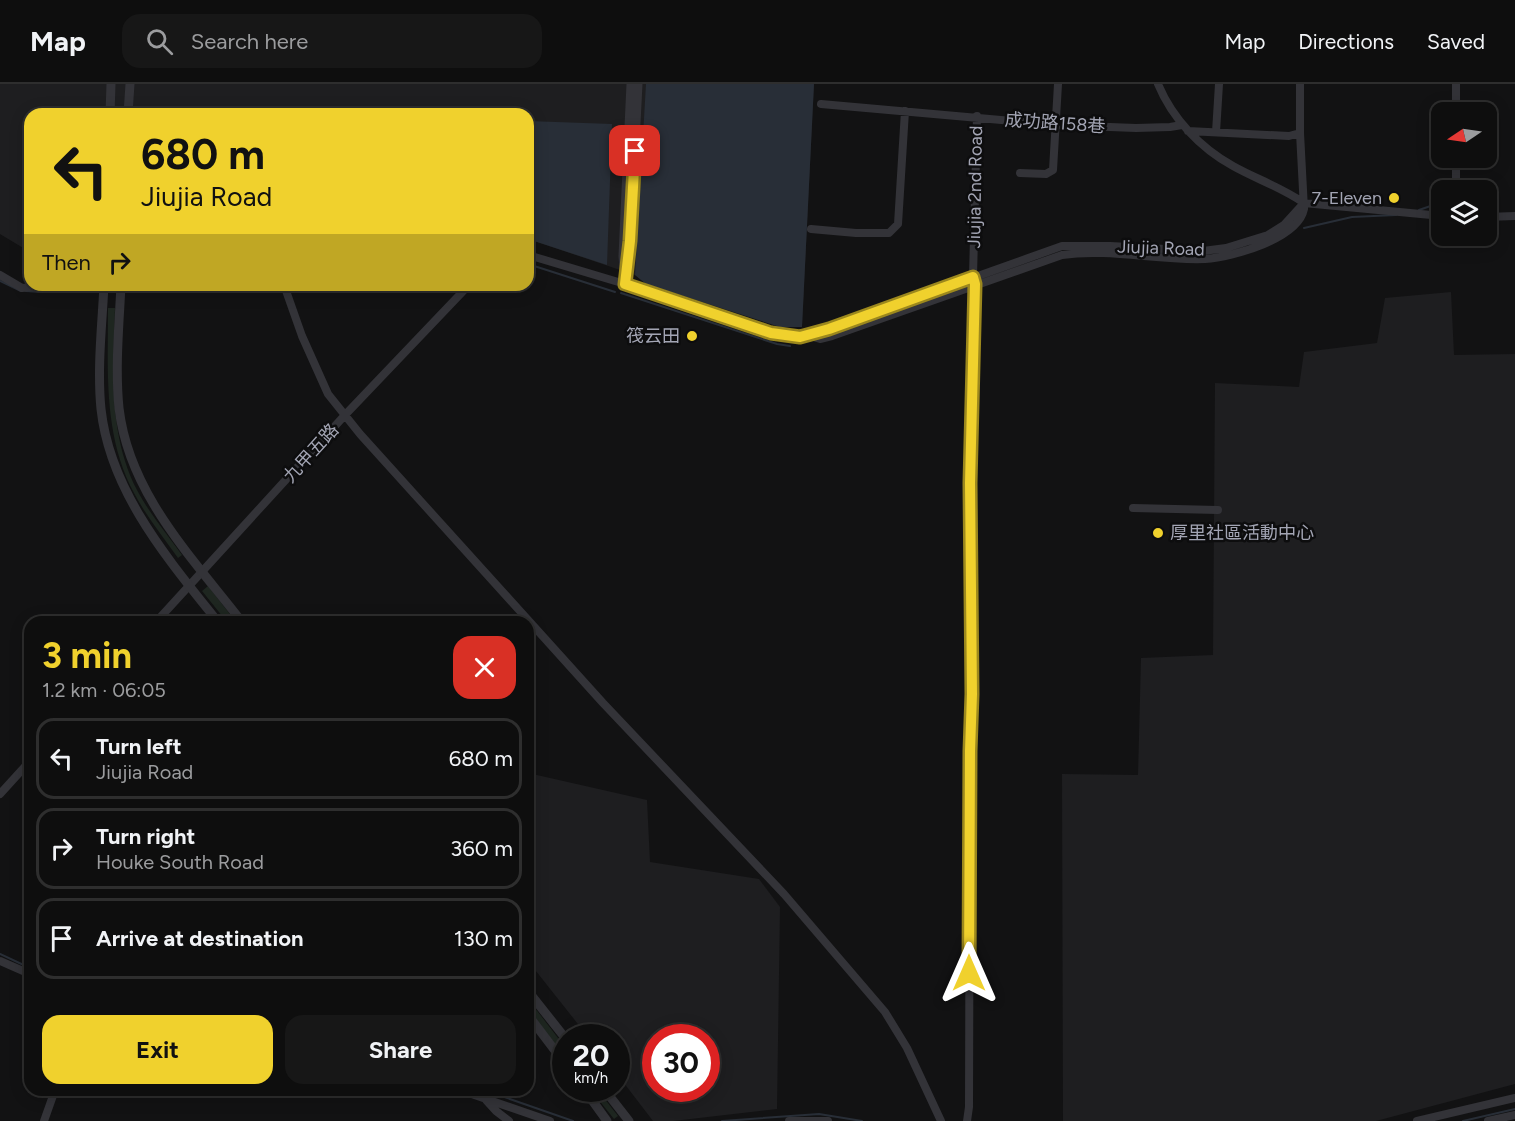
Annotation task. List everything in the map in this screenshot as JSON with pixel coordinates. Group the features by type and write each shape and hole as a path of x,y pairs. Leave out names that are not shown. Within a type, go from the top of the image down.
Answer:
{"street":[{"path":"110,108 111,84"},
{"path":"128,108 130,84"},
{"path":"625,284 622,256 631,84"},
{"path":"625,284 630,241 638,84"},
{"path":"1020,173 1046,174 1053,170 1058,84"},
{"path":"1158,84 1185,128 1215,154 1232,166 1286,190 1304,203 1431,215"},
{"path":"1216,132 1219,84"},
{"path":"1300,84 1304,203"},
{"path":"1456,84 1456,102"},
{"name":"成功路158巷","path":"821,104 977,116 1057,125 1170,127 1289,136 1300,133"},
{"path":"811,229 890,233 898,224 905,111"},
{"name":"Jiujia 2nd Road","path":"967,1121 972,694 970,483 977,116"},
{"name":"Jiujia Road","path":"534,257 625,284 771,333 808,336 974,281 1062,246 1203,251 1226,248 1268,235 1284,225 1304,203"},
{"path":"1497,217 1515,216"},
{"path":"0,275 24,288"},
{"path":"104,291 100,346 101,409 112,459 130,502 189,586 213,616"},
{"path":"120,291 117,347 119,408 129,455 148,496 237,616"},
{"path":"286,291 328,394 390,468 524,616"},
{"name":"九甲五路","path":"162,616 345,415 463,291"},
{"path":"1133,508 1218,510"},
{"path":"534,627 784,894 885,1012 908,1048 941,1121"},
{"path":"0,794 24,768"},
{"path":"0,961 24,971"},
{"path":"534,999 554,1024"},
{"path":"534,1023 552,1047"},
{"path":"44,1121 53,1096"},
{"path":"479,1096 550,1121"},
{"path":"485,1098 509,1121"},
{"path":"1417,1121 1515,1098"},
{"path":"593,1102 607,1121"},
{"path":"614,1102 629,1121"},
{"path":"1488,1121 1515,1115"},
{"path":"789,1121 828,1121"}],"shaded area":[{"path":"0,84 814,84 802,327 780,327 646,284 635,275 534,241 534,108 24,108 24,248 0,234"},
{"path":"646,84 814,84 802,327 780,327 646,284 635,275"},
{"path":"534,121 612,124 607,265 534,241"},
{"path":"1451,292 1454,355 1515,354 1515,1084 1376,1121 1063,1121 1062,774 1138,775 1141,658 1213,655 1215,383 1299,387 1304,352 1377,343 1385,298"},
{"path":"108,308 115,308 113,378 121,447 137,490 182,555 178,558 134,493 117,448 109,402"},
{"path":"208,586 231,616 222,616 202,591"},
{"path":"534,774 647,800 650,862 759,879 780,907 777,1109 673,1121 653,1121 630,1091 630,1024 578,1024 534,969"},
{"path":"534,1007 552,1030 552,1040 534,1017"},
{"path":"600,1102 607,1102 618,1116 614,1119"}],"waterway":[{"path":"1419,210 1431,206"},
{"path":"1304,228 1352,217 1396,215"},
{"path":"1147,252 1186,254"},
{"path":"534,266 615,292"},
{"path":"0,281 21,291"},
{"path":"26,291 48,291"},
{"path":"621,293 777,344 790,346"},
{"path":"835,331 927,298"},
{"path":"0,954 24,965"},
{"path":"501,1096 573,1121"},
{"path":"1463,1121 1515,1109"},
{"path":"722,1121 819,1114 862,1121"}],"place":[{"name":"7-Eleven","path":"1394,198"},
{"name":"筏云田","path":"692,336"},
{"name":"厚里社區活動中心","path":"1158,533"}],"route":[{"path":"635,151 629,262 625,284 771,333 800,337 829,329 973,277 975,284 970,483 972,694 969,973"}]}
